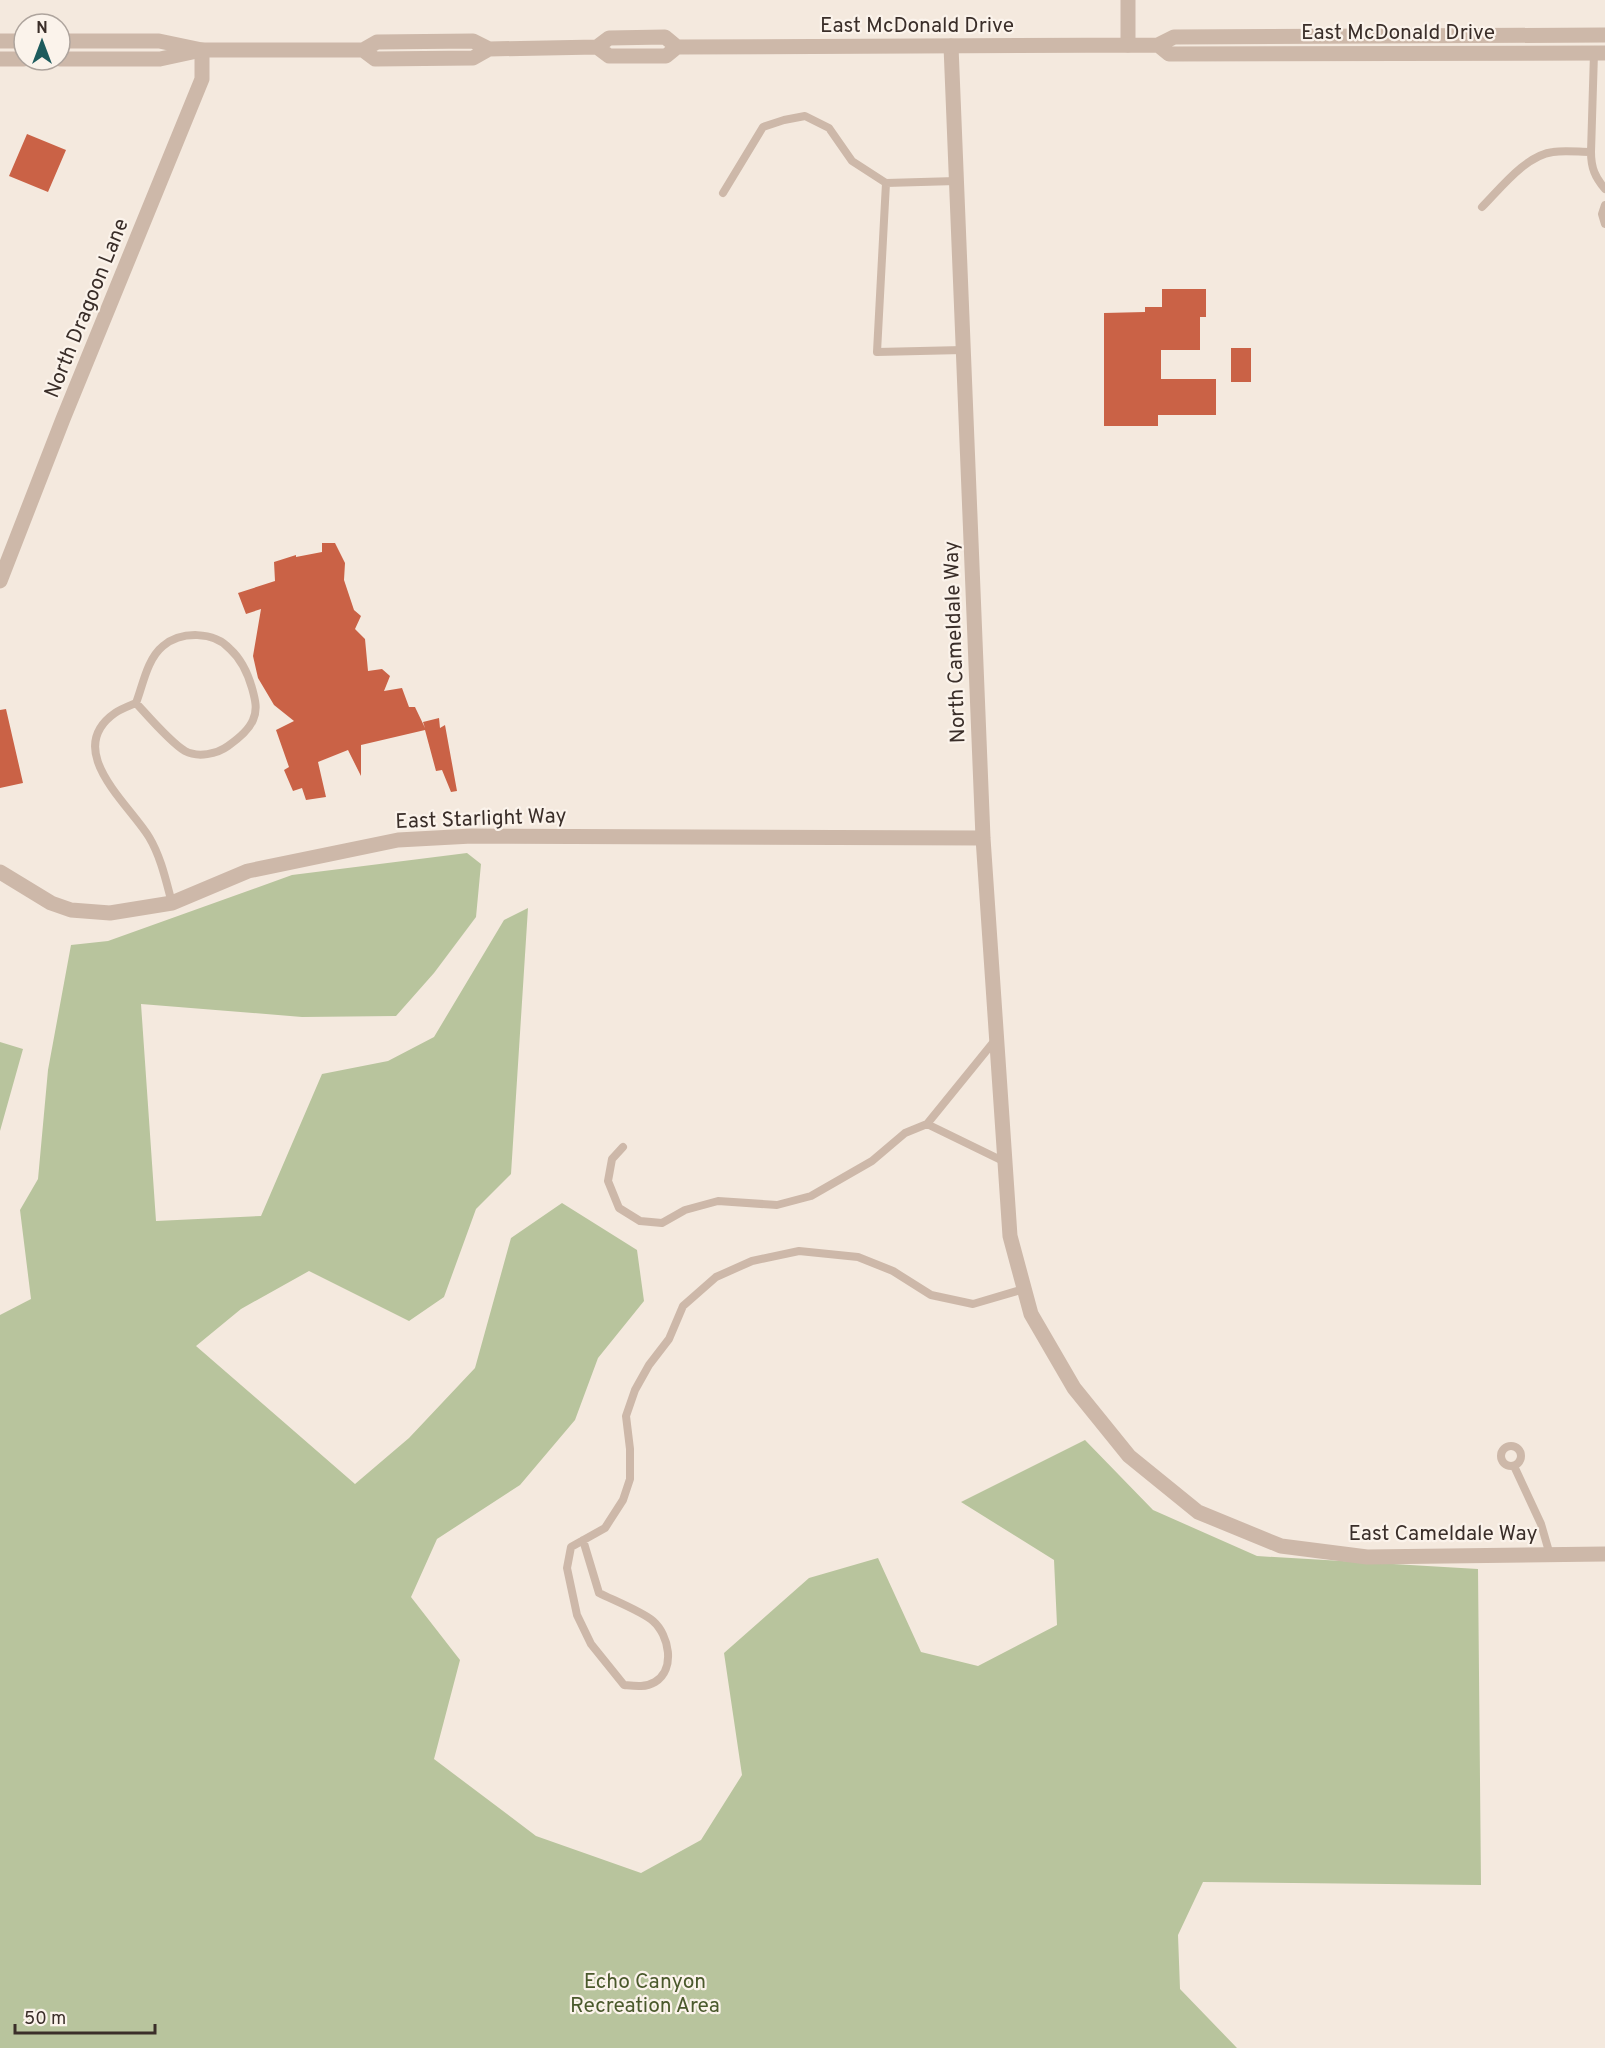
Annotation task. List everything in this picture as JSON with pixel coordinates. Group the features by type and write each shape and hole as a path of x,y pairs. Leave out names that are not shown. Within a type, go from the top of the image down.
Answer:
{"street":[{"path":"1128,0 1128,45"},
{"path":"1599,35 1599,53"},
{"name":"East McDonald Drive","path":"72,41 159,41 202,50 363,50 377,42 473,41 489,49 597,47 609,38 665,38 677,47 1158,45 1174,37 1599,35"},
{"path":"1340,37 1340,53"},
{"name":"East McDonald Drive","path":"1158,45 1170,54 1599,53"},
{"name":"North Cameldale Way","path":"951,46 983,838 1010,1236"},
{"name":"East McDonald Drive","path":"72,59 160,59 202,50"},
{"name":"North Dragoon Lane","path":"0,581 63,419 202,79 202,50"},
{"name":"East Starlight Way","path":"0,872 51,903 71,910 110,913 172,903 248,871 398,840 472,836 983,838"},
{"name":"East Cameldale Way","path":"1010,1236 1031,1314 1074,1388 1129,1456 1198,1512 1281,1546 1367,1557 1605,1554"}],"lane":[{"path":"1599,53 1591,165 1595,177 1605,189"},
{"path":"723,193 763,127 805,116 829,128 852,161 886,183 956,181"},
{"path":"1482,207 1537,157 1552,152 1591,152"},
{"path":"886,183 877,352 963,350"},
{"path":"1605,205 1602,214 1605,224"},
{"path":"136,703 185,751 207,754 218,752 250,727 255,717 256,702 239,659 229,646 212,638 194,635 179,636 162,646 154,656 136,703 115,713 98,734 96,753 105,779 149,838 163,867 172,903"},
{"path":"622,1147 612,1159 608,1181 619,1208 640,1221 662,1223 685,1210 718,1201 777,1205 812,1196 873,1161 905,1133 927,1124 997,1039"},
{"path":"927,1124 1005,1162"},
{"path":"583,1540 599,1593 652,1621 662,1632 668,1650 667,1668 656,1682 643,1686 624,1685 591,1644 577,1615 567,1568 571,1547 583,1540 605,1528 623,1500 630,1479 630,1449 626,1416 635,1390 649,1365 669,1339 683,1306 716,1277 752,1261 799,1251 858,1257 893,1271 931,1295 973,1304 1024,1289"},
{"path":"1514,1466 1541,1524 1550,1555"}],"green space":[{"name":"Echo Canyon Recreation Area","path":"467,853 481,864 476,917 434,973 396,1016 302,1017 141,1004 156,1221 261,1216 322,1074 388,1061 434,1037 504,920 528,908 511,1174 476,1209 444,1297 409,1321 309,1271 241,1309 196,1346 355,1484 409,1438 475,1368 511,1238 562,1203 637,1250 644,1301 598,1358 575,1420 520,1485 437,1539 411,1597 460,1660 434,1759 536,1836 641,1873 701,1840 742,1775 724,1653 809,1578 878,1558 921,1652 978,1666 1057,1625 1054,1560 961,1502 1085,1440 1153,1510 1257,1556 1478,1569 1481,1885 1203,1882 1178,1935 1180,1989 1237,2048 0,2048 0,1315 31,1299 20,1210 38,1179 48,1070 71,945 108,941 292,875"},
{"path":"0,1042 23,1049 0,1131"}],"building":[{"path":"27,134 66,150 48,192 9,176"},
{"path":"1162,289 1206,289 1206,317 1200,317 1200,350 1161,350 1161,379 1216,379 1216,415 1158,415 1158,426 1104,426 1104,313 1145,312 1145,307 1162,307"},
{"path":"1231,348 1251,348 1251,382 1231,382"},
{"path":"322,543 335,543 345,563 344,580 354,610 361,616 355,629 365,639 368,671 382,669 390,676 384,691 402,688 409,707 415,707 425,728 423,722 439,718 440,728 445,725 457,791 451,792 442,770 436,771 425,730 361,745 361,776 348,750 318,762 326,797 306,800 302,788 293,791 284,770 289,767 276,730 294,721 274,705 258,678 253,656 261,609 246,614 238,593 275,581 274,562 296,555 296,557 322,552"},
{"path":"6,709 23,783 0,788 0,710"}]}
